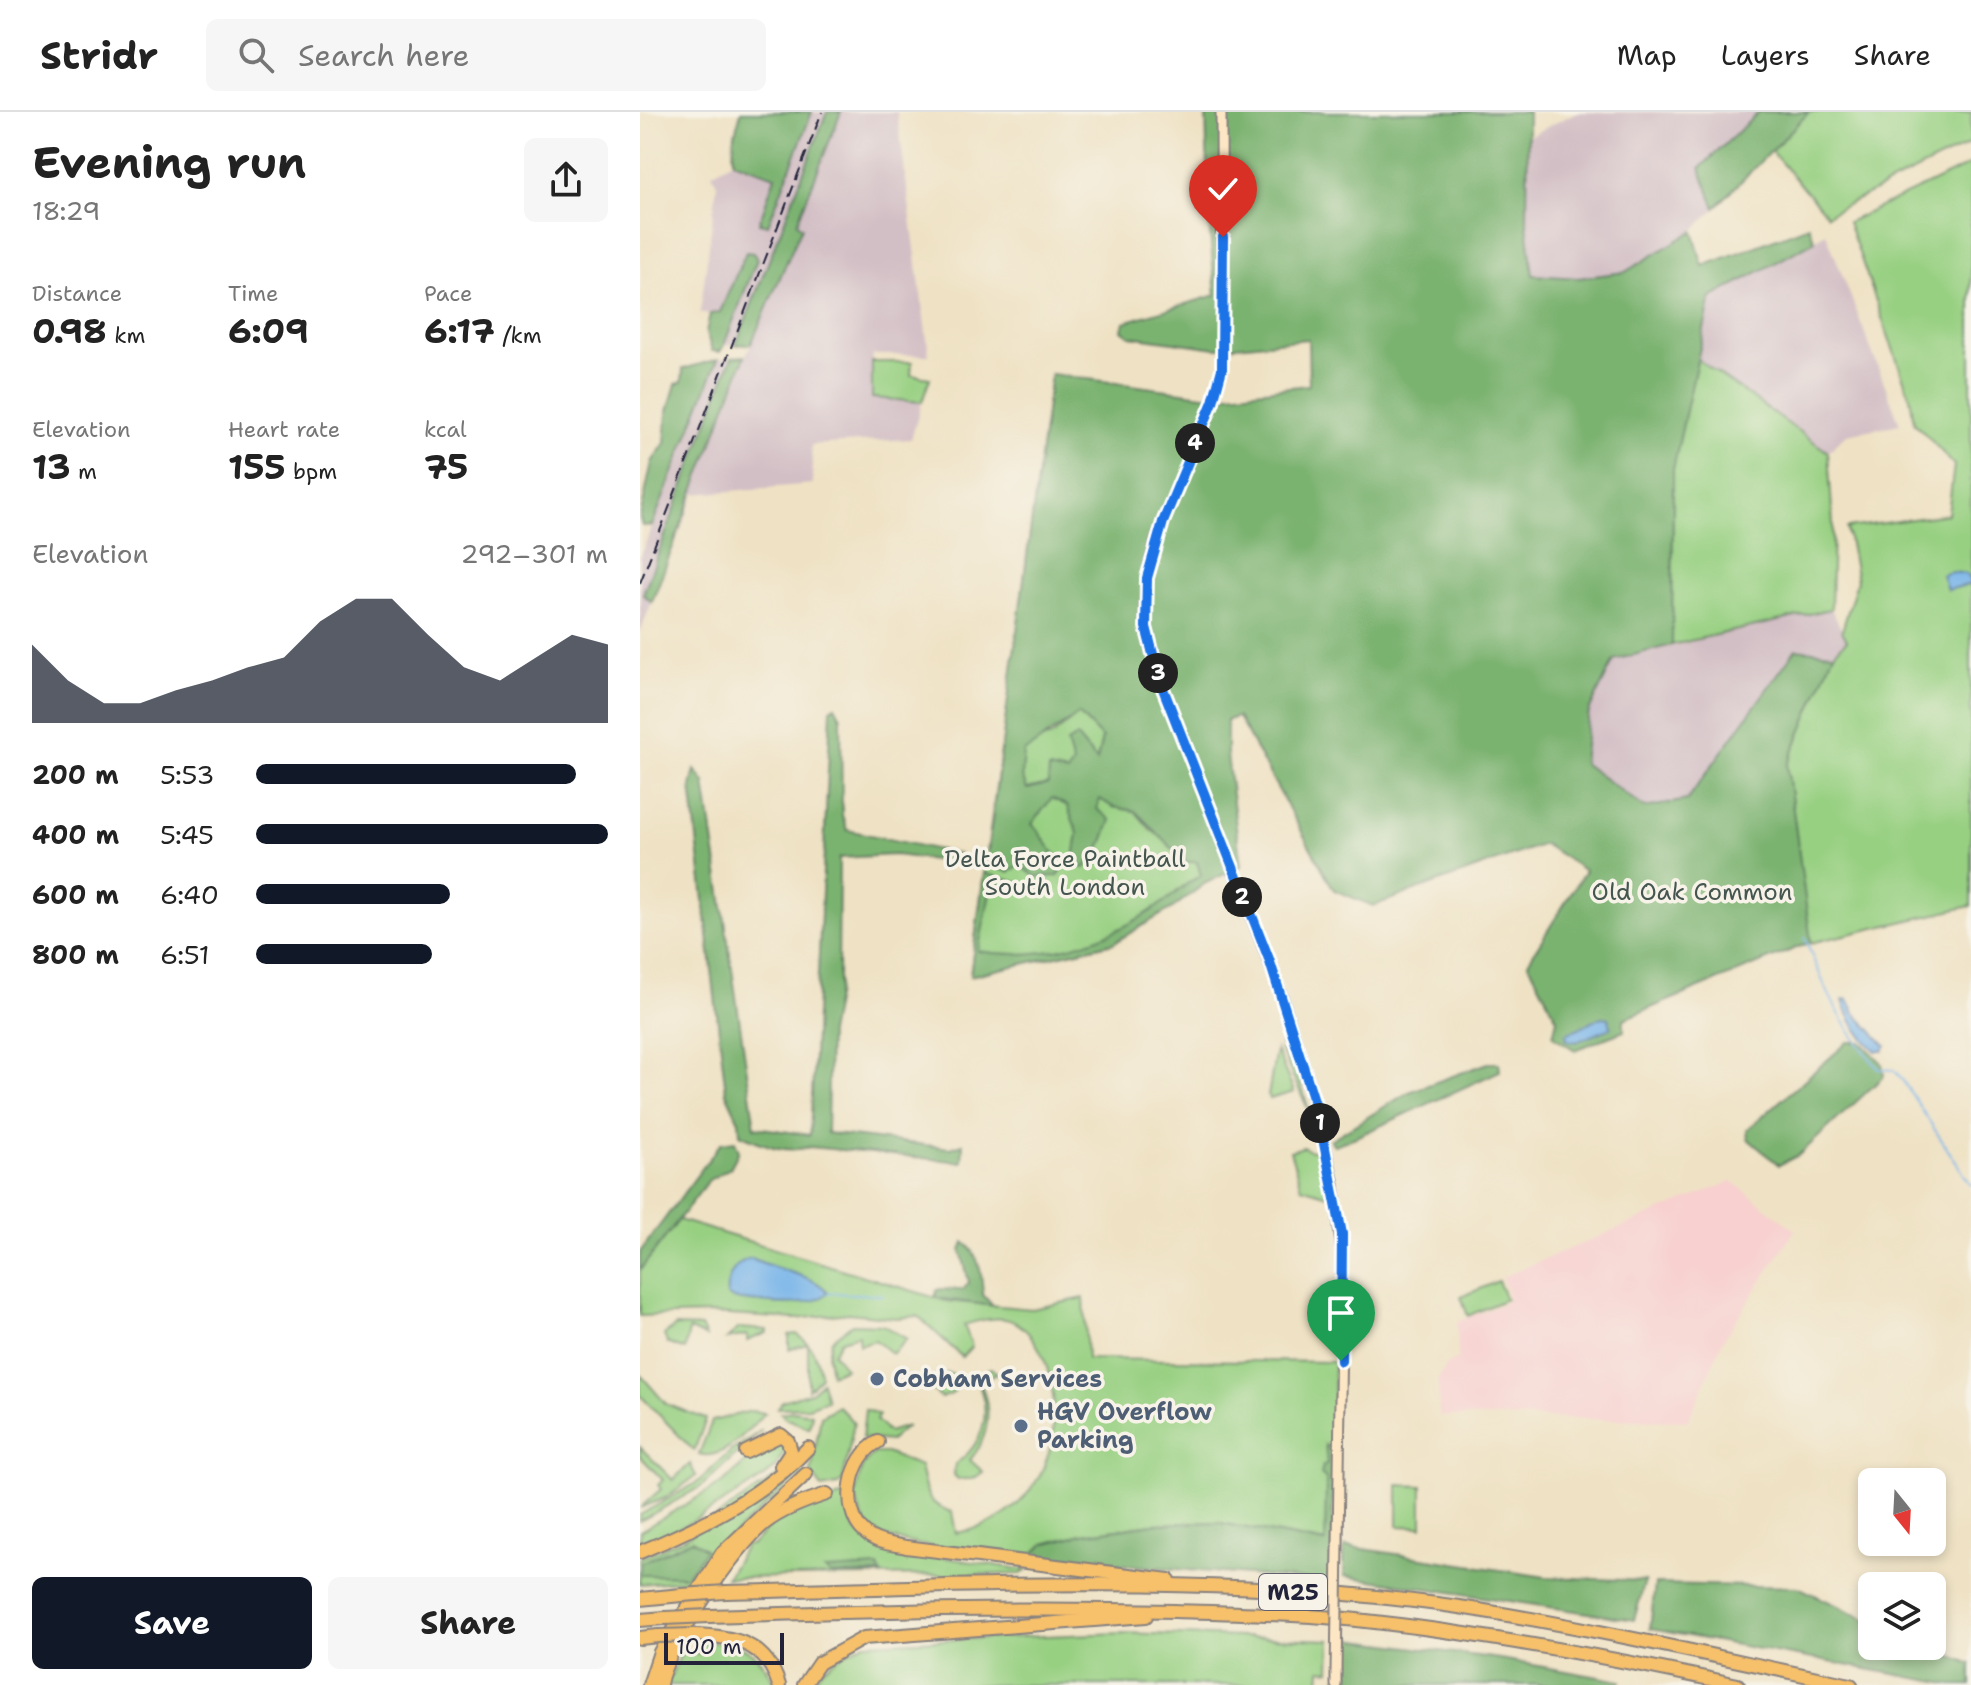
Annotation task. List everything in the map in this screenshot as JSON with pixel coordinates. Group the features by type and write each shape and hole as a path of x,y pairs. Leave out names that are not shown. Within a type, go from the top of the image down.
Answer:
{"highway":[{"path":"746,1452 775,1436 786,1437 791,1446 787,1458 761,1486"},
{"name":"M25","path":"878,1442 860,1458 850,1496 857,1523 876,1540 906,1547 1236,1588 1458,1607 1851,1685"},
{"path":"640,1552 699,1525 761,1486 808,1448"},
{"path":"649,1685 660,1652 722,1553 806,1474"},
{"path":"660,1685 672,1654 721,1574 749,1537 794,1506 827,1494"},
{"name":"M25","path":"640,1599 726,1592 1050,1586 1236,1588"},
{"name":"M25","path":"640,1620 1066,1607 1268,1613 1374,1622 1606,1657 1738,1685"},
{"name":"M25","path":"804,1685 819,1663 864,1638 1120,1620 1178,1611"},
{"path":"640,1638 727,1636 747,1642 775,1669 779,1685"}],"street":[{"path":"1221,112 1222,369 1213,402 1159,536 1147,578 1146,627 1160,681 1282,996 1318,1113 1334,1184 1342,1254 1336,1685"}],"shaded area":[{"path":"812,112 897,112 929,355 873,355 871,388 872,398 922,402 911,439 811,445 813,484 695,494 640,632 640,557 718,359 745,356 751,345 725,345 720,352 712,351 706,332 710,315 700,313 717,184 712,173 733,161 787,176"},
{"path":"1577,112 1759,112 1700,168 1715,208 1693,231 1626,272 1578,278 1533,275 1527,223 1529,136"},
{"path":"1826,233 1900,424 1847,434 1828,452 1697,359 1711,298"},
{"path":"1831,609 1847,640 1834,653 1796,649 1687,800 1645,809 1583,763 1589,711 1614,660"},
{"path":"1732,1181 1795,1230 1723,1340 1688,1421 1439,1416 1438,1379 1447,1365 1458,1358 1457,1322 1505,1303 1509,1298 1502,1277"}],"green space":[{"path":"741,112 812,112 768,225 759,223 775,176 733,161 734,137"},
{"path":"827,112 841,112 797,223 802,227 751,344 736,345"},
{"name":"Old Oak Common","path":"1206,112 1528,112 1527,223 1533,275 1578,278 1625,272 1693,231 1703,266 1809,226 1815,241 1711,298 1673,469 1672,645 1614,660 1589,711 1583,763 1645,808 1687,800 1796,649 1834,653 1787,766 1811,942 1624,1019 1624,1031 1575,1050 1553,1036 1557,1019 1528,962 1585,871 1544,844 1373,906 1334,890 1238,717 1227,720 1227,755 1241,866 1204,884 1174,907 1113,943 970,976 984,873 1041,889 1039,893 992,884 978,951 1003,954 1051,951 1097,938 1140,917 1201,876 1197,862 1186,862 1135,811 1113,807 1100,799 1097,809 1111,820 1101,847 1085,868 1073,864 1078,833 1067,806 1052,798 1032,824 1066,863 1058,876 1036,877 1020,865 1009,872 986,865 1051,374 1211,396 1309,385 1308,339 1216,348 1130,336 1122,330 1124,322 1216,295 1209,223","holes":["1079,714 1102,738 1097,761 1077,737 1067,743 1073,764 1067,773 1049,769 1048,784 1027,789 1022,776 1024,752"]},
{"path":"1759,112 1809,112 1715,208 1700,168"},
{"path":"1809,112 1971,112 1971,143 1827,215 1771,151"},
{"path":"1971,164 1971,906 1810,943 1787,766 1834,653 1847,640 1842,631 1857,581 1847,528 1948,514 1954,465 1914,422 1910,397 1848,222"},
{"path":"746,252 753,253 757,259 724,345 720,352 712,351 706,332 710,314 720,312"},
{"path":"745,356 652,602 643,594 732,357"},
{"path":"718,359 652,526 642,526 640,518 652,462 665,443 667,414 676,384 682,382 683,369"},
{"path":"1697,359 1828,452 1833,524 1831,609 1672,645 1673,469"},
{"path":"872,362 912,362 911,375 930,378 922,402 872,398"},
{"path":"835,706 841,717 842,815 847,830 958,854 942,861 895,855 839,858 838,987 829,1033 827,1133 950,1148 963,1144 962,1162 810,1147 783,1149 766,1145 740,1134 739,1121 726,1093 691,786 695,770 705,783 755,1127 810,1135 831,709"},
{"name":"Delta Force Paintball South London","path":"1079,714 1102,738 1089,792 1113,807 1135,811 1151,830 1197,862 1204,884 1174,907 1113,943 970,976 1001,750 1052,736"},
{"path":"1288,1038 1309,1111 1281,1050 1282,1042"},
{"path":"1848,1042 1861,1042 1882,1063 1884,1076 1799,1155 1779,1165 1748,1139 1747,1130"},
{"path":"1276,1050 1294,1092 1270,1099 1268,1096"},
{"path":"1488,1063 1499,1063 1500,1071 1356,1137 1334,1145 1330,1140 1409,1092"},
{"path":"735,1141 739,1151 730,1168 709,1180 640,1270 640,1252 721,1143"},
{"path":"1303,1147 1310,1151 1322,1149 1319,1158 1328,1195 1301,1187 1290,1151"},
{"path":"679,1220 946,1301 1032,1309 1084,1298 1087,1359 1334,1362 1332,1544 1216,1522 1153,1524 1082,1534 1044,1544 1030,1557 926,1546 875,1532 865,1522 854,1499 862,1467 874,1453 886,1453 920,1466 928,1495 936,1505 952,1512 956,1533 983,1526 1006,1514 1025,1497 1039,1477 1053,1429 1054,1402 1049,1375 1034,1340 1024,1328 1012,1321 977,1321 964,1325 972,1346 962,1357 918,1316 896,1318 849,1313 796,1319 712,1314 640,1316 640,1270"},
{"path":"964,1242 977,1259 983,1295 993,1306 935,1298 937,1289 963,1290 969,1282 961,1251"},
{"path":"1498,1281 1506,1299 1468,1316 1461,1297"},
{"path":"852,1324 882,1325 907,1339 892,1354 875,1340 859,1345 858,1335 841,1340 833,1353 845,1368 831,1374 828,1356 831,1340"},
{"path":"676,1326 701,1327 706,1337 689,1330 685,1350 667,1343 664,1335"},
{"path":"739,1328 767,1330 767,1333 747,1341 747,1335 727,1339"},
{"path":"797,1334 808,1344 789,1349 789,1335"},
{"path":"808,1344 821,1377 808,1389"},
{"path":"991,1368 997,1373 980,1382 988,1413 985,1433 970,1460 983,1472 973,1479 958,1479 954,1475 955,1464 974,1446 984,1421 979,1373"},
{"path":"947,1373 955,1375 959,1384 952,1394 941,1398 922,1379 926,1375 937,1384"},
{"path":"640,1374 666,1404 706,1419 694,1451 640,1395"},
{"path":"822,1382 827,1400 809,1407 778,1408 782,1401 811,1392"},
{"path":"838,1406 854,1423 843,1480 838,1485 822,1488 811,1473 821,1416"},
{"path":"865,1409 879,1415 876,1420 888,1432 907,1426 890,1441 862,1438"},
{"path":"751,1411 765,1413 726,1449 708,1455 699,1454 712,1421"},
{"path":"794,1411 812,1414 809,1428 785,1418 781,1413"},
{"path":"762,1430 702,1486 640,1521 640,1515 698,1482 731,1451"},
{"path":"783,1441 786,1449 776,1467 766,1476 688,1524 640,1546 640,1531 724,1482 760,1449"},
{"path":"1325,1445 1333,1452 1332,1582 1030,1557 1044,1544 1082,1534 1153,1524 1216,1522 1325,1543 1326,1479 1321,1474 1323,1465 1327,1464"},
{"path":"640,1447 673,1480 690,1464 696,1476 665,1498 640,1508 661,1489 658,1485 663,1480 640,1456"},
{"path":"803,1459 802,1473 723,1544 699,1579 640,1584 640,1558 685,1538"},
{"path":"1398,1485 1422,1486 1422,1527 1398,1526"},
{"path":"844,1495 854,1529 880,1548 1027,1570 1021,1574 726,1578 746,1545 752,1545 773,1522 788,1513"},
{"path":"692,1540 706,1550 686,1576 640,1575 640,1563"},
{"path":"1344,1546 1546,1577 1645,1581 1634,1620 1344,1576"},
{"path":"878,1567 881,1574 831,1575 825,1570"},
{"path":"1655,1584 1798,1587 1858,1615 1858,1660 1946,1660 1946,1654 1971,1664 1971,1685 1953,1685 1650,1629"},
{"path":"1121,1633 1331,1640 1330,1670 1321,1669 1320,1685 812,1685 828,1665 865,1643"},
{"path":"1349,1639 1500,1659 1621,1681 1620,1685 1349,1685"},
{"path":"694,1642 733,1644 744,1648 761,1661 775,1685 666,1685 682,1652 700,1654 695,1652"}],"water":[{"path":"1951,572 1967,574 1971,584 1947,590 1942,575"},
{"path":"1848,999 1855,1013 1886,1046 1883,1051 1876,1051 1856,1028 1843,1000"},
{"path":"1602,1017 1609,1018 1611,1028 1576,1042 1567,1040 1566,1034"},
{"path":"752,1258 803,1276 828,1292 810,1302 797,1303 733,1299 727,1295 730,1277 736,1267"}],"waterway":[{"path":"1805,938 1827,991 1855,1039 1879,1069 1894,1070 1901,1078 1971,1185"},
{"path":"828,1293 883,1295"}],"railway":[{"path":"640,583 822,112"}],"place":[{"name":"Cobham Services","path":"877,1379"},
{"name":"HGV Overflow Parking","path":"1021,1426"}],"route":[{"path":"1223,237 1222,369 1213,402 1163,522 1147,578 1146,627 1160,681 1195,764 1245,906 1269,959 1318,1113 1342,1234 1341,1361"}]}
